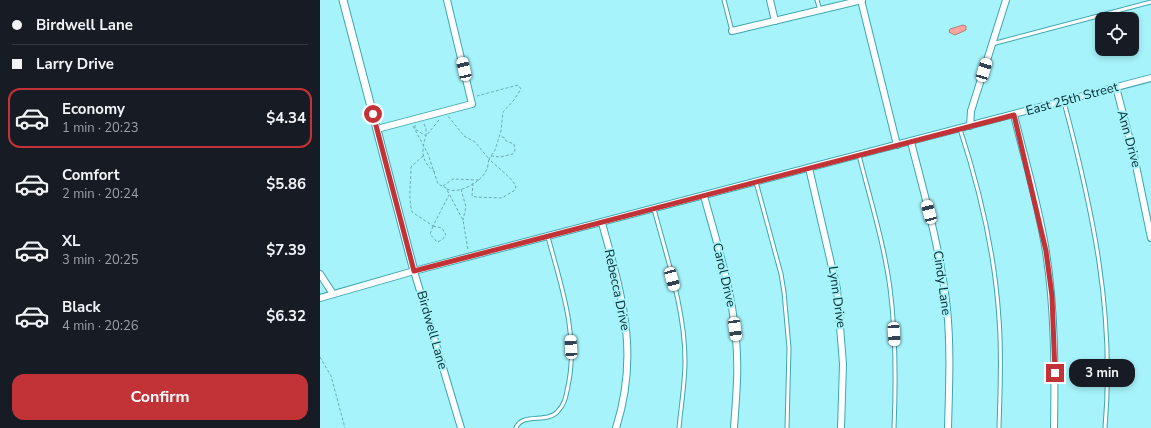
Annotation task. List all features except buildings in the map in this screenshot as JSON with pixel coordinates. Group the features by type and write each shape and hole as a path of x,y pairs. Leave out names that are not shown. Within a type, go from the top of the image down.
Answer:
{"street":[{"name":"Birdwell Lane","path":"343,0 414,271 460,428"},
{"path":"377,129 401,122 418,121 443,111 472,104 447,0"},
{"path":"770,0 775,20"},
{"path":"732,31 861,0 897,145"},
{"path":"970,126 971,111 1006,0"},
{"name":"East 25th Street","path":"320,298 414,271 1151,78"},
{"name":"Ann Drive","path":"1116,87 1134,156 1151,238"},
{"path":"1014,115 1037,208 1046,251 1052,296 1055,373 1054,428"},
{"name":"Cindy Lane","path":"911,142 936,240 947,309 949,359 948,428"},
{"name":"Lynn Drive","path":"809,168 831,256 838,296 843,364 841,428"},
{"name":"Carol Drive","path":"704,196 726,276 732,308 736,340 737,373 734,428"},
{"name":"Rebecca Drive","path":"602,223 620,291 627,333 628,371 624,403 616,428"},
{"path":"320,274 333,294"}],"lane":[{"path":"724,0 732,31"},
{"path":"817,0 820,10"},
{"path":"992,44 1151,2"},
{"path":"1064,102 1087,192 1102,275 1107,381 1105,428"},
{"path":"960,129 972,165 983,215 995,284 1000,343 999,428"},
{"path":"859,155 878,229 890,286 894,318 896,378 894,428"},
{"path":"756,182 784,292 789,348 787,428"},
{"path":"654,209 676,293 683,333 685,361 679,428"},
{"path":"516,428 518,423 522,421 547,418 558,412 564,403 570,377 571,358 568,316 548,237"}],"path":[{"path":"414,126 435,172 438,184 451,191 479,180 486,172 489,159 499,136 503,112 519,94 521,89 518,85 470,97"},
{"path":"435,172 423,156 423,144 426,136 439,120 443,111 464,136 475,142 489,159 507,178 513,181 516,186 515,190 502,198 476,197 472,196 473,183"},
{"path":"418,121 425,125 426,136"},
{"path":"401,122 408,128 414,126 418,121"},
{"path":"414,126 418,121"},
{"path":"415,129 426,136"},
{"path":"491,156 500,157 514,154 516,150 514,144 499,136"},
{"path":"423,156 411,167 409,200 412,212 433,226 442,228 446,235 442,240 437,242 432,239 430,234 433,226 449,195"},
{"path":"442,186 453,179 479,180"},
{"path":"446,188 462,220 470,257"},
{"path":"461,188 466,207 462,220"},
{"path":"320,357 331,376 345,428"}],"shaded area":[{"path":"963,25 966,26 966,30 955,35 949,32 950,29"}],"route":[{"path":"373,114 414,271 1014,115 1046,251 1052,296 1055,373"}]}
